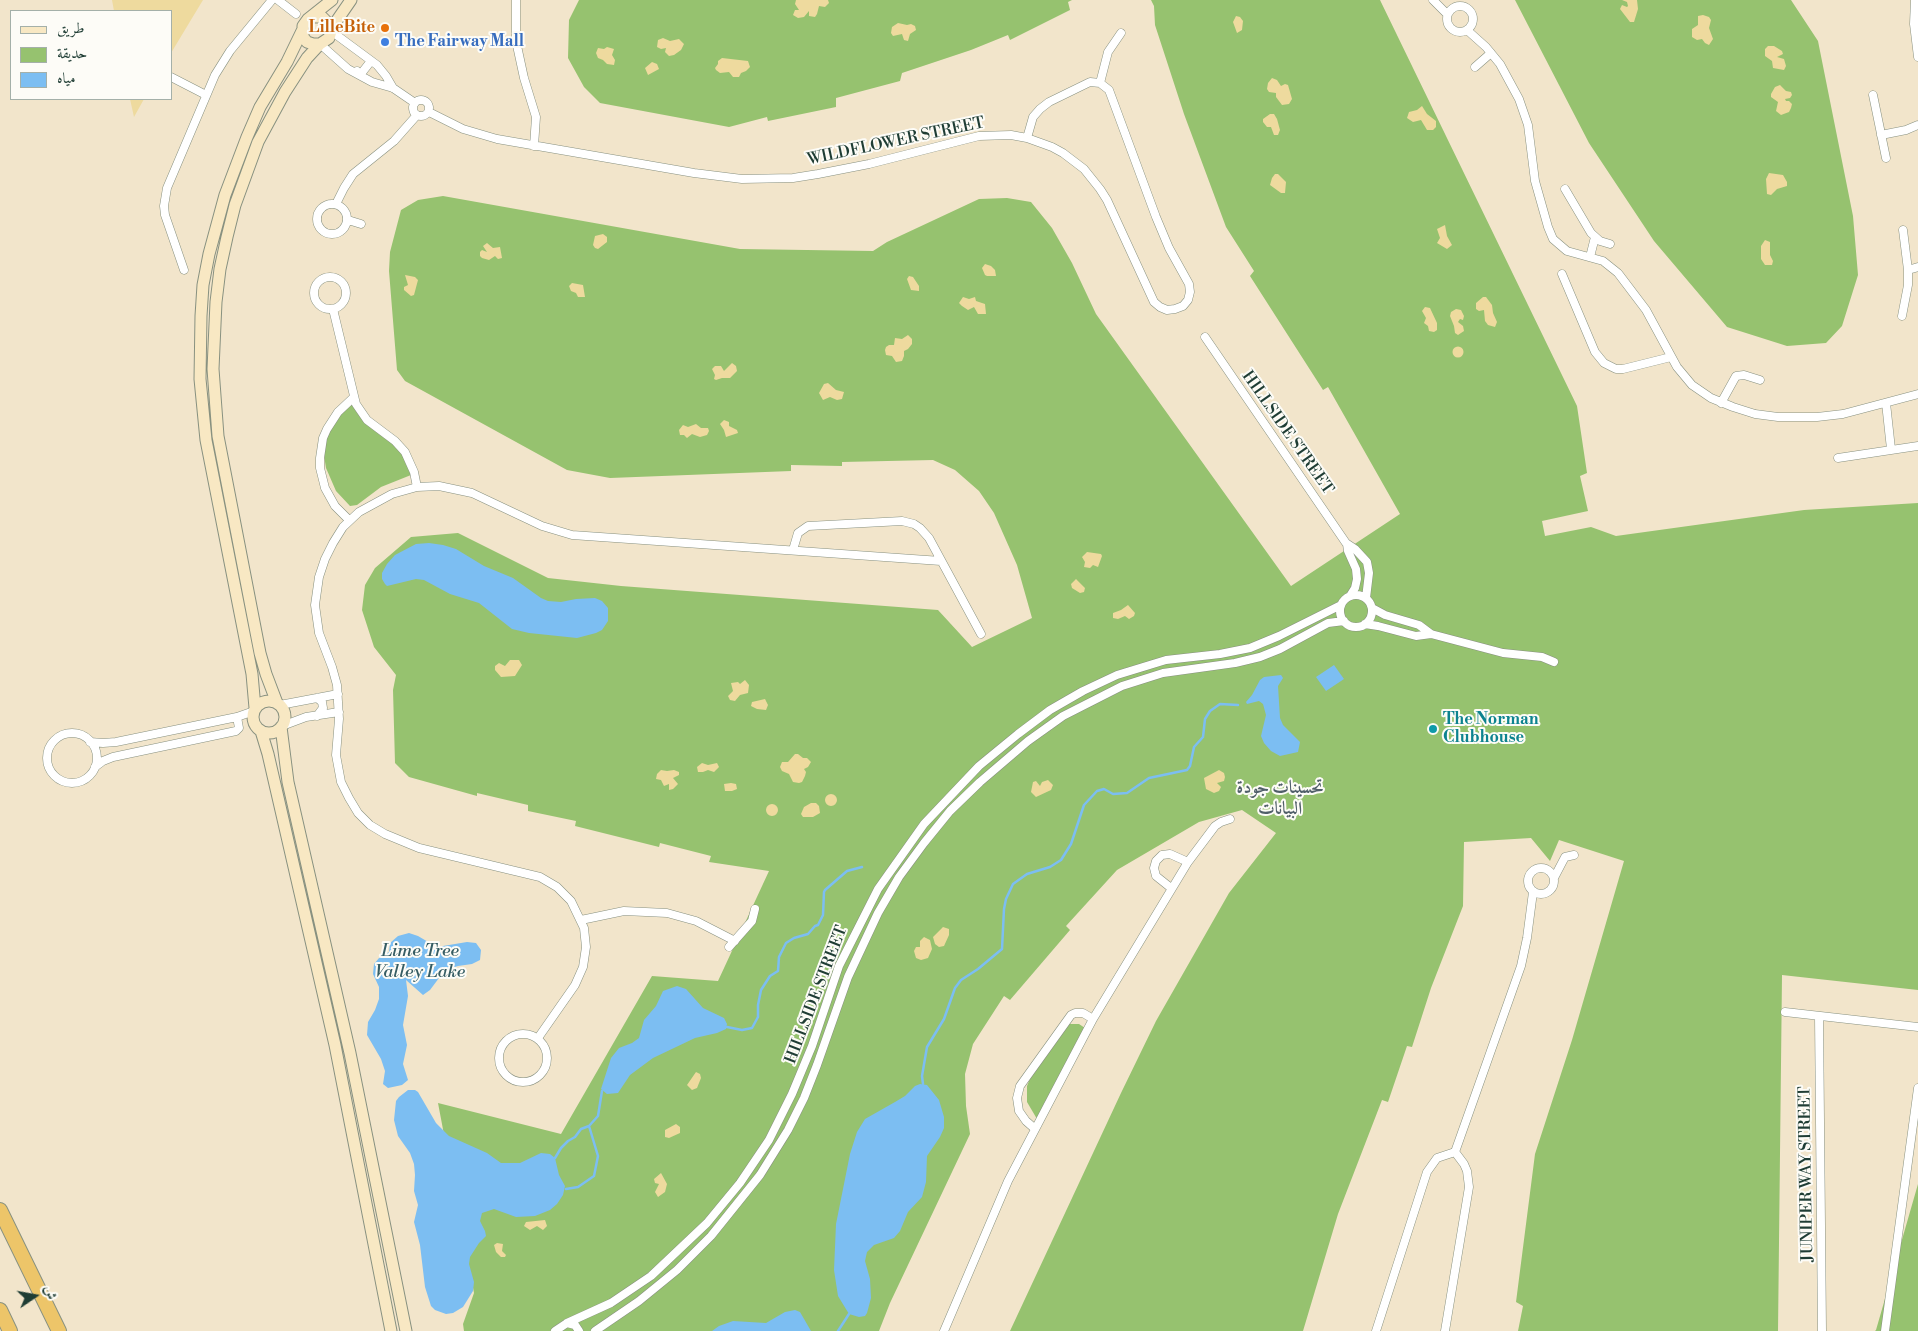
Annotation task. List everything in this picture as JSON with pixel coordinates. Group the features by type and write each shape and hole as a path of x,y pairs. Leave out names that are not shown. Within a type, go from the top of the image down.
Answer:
{"highway":[{"path":"0,1210 59,1331"},
{"path":"0,1310 10,1331"}],"street":[{"path":"184,270 165,215 167,188 214,76 230,51 272,0"},
{"path":"278,0 296,14"},
{"path":"332,0 305,22 287,62 260,107 246,137 225,194 203,285 200,379 206,440 252,674 254,723 261,731 268,754 333,1036 391,1331"},
{"path":"351,0 331,30 329,38 319,45 301,66 258,142 235,205 226,237 216,302 213,369 218,436 260,652 266,674 278,704 284,713 288,782 350,1053 406,1331"},
{"path":"516,0 516,41 536,117 534,146"},
{"path":"1433,0 1447,14"},
{"path":"1915,0 1914,32 1918,58"},
{"path":"1458,6 1467,7 1472,14 1473,23 1467,30 1459,32 1451,29 1447,22 1447,14 1458,6"},
{"path":"312,17 318,16 326,20 331,30"},
{"name":"WILDFLOWER STREET","path":"331,30 371,61 386,76 393,88"},
{"path":"1467,30 1491,53 1510,81 1524,112 1532,152 1535,181 1550,233 1557,244 1567,251 1609,264 1630,288 1655,325 1684,377 1692,385 1721,403 1755,414 1790,418 1833,416 1918,394"},
{"path":"302,31 307,42 319,45"},
{"path":"1027,138 1033,118 1044,105 1085,83 1100,83 1108,52 1122,33"},
{"name":"WILDFLOWER STREET","path":"319,45 342,65 372,82 393,88 415,103 422,100 427,102 430,107 428,112 452,125 474,133 534,146 694,173 742,179 793,178 844,169 979,136 1011,135 1027,138 1058,150 1084,169 1106,200 1154,302 1167,310 1175,310 1183,306 1188,300 1189,284 1173,255 1156,217 1112,95 1100,83"},
{"path":"1475,67 1491,53"},
{"path":"360,75 371,61"},
{"path":"172,78 206,95"},
{"path":"1873,95 1886,158"},
{"path":"415,103 414,111 417,115"},
{"path":"417,115 425,116 428,112"},
{"path":"336,204 353,174 394,141 417,115"},
{"path":"1881,135 1906,130 1918,125"},
{"path":"1565,189 1595,238 1610,244"},
{"path":"327,204 336,204 345,210 348,220 344,229 336,234 327,234 320,228 317,219 320,210 327,204"},
{"path":"348,220 361,224"},
{"path":"1902,230 1908,270 1902,316"},
{"path":"1590,257 1595,238"},
{"path":"1908,270 1918,267"},
{"path":"1562,274 1595,352 1604,363 1616,369 1624,369 1671,356"},
{"path":"329,278 343,284 346,294 342,304 333,309 323,308 314,295 320,281 329,278"},
{"path":"333,309 353,398 367,420 395,441 405,452 414,472 416,487"},
{"name":"HILLSIDE STREET","path":"1205,337 1347,544 1364,559"},
{"path":"1721,403 1736,376 1744,375 1760,380"},
{"path":"349,520 335,506 327,493 322,478 320,458 323,438 327,429 338,412 353,398"},
{"path":"1886,403 1891,450"},
{"path":"1838,458 1918,446"},
{"path":"538,1038 579,976 586,947 581,920 565,893 557,886 540,877 419,848 396,840 370,825 353,806 344,790 338,773 336,746 339,712 338,694 332,667 319,633 316,596 325,559 338,535 349,520 381,499 416,487 439,486 472,493 542,526 572,535 941,561"},
{"path":"793,550 798,533 808,526 902,521 914,524 925,532 981,634"},
{"name":"HILLSIDE STREET","path":"555,1331 567,1322 611,1303 651,1276 707,1223 740,1183 768,1140 792,1094 812,1046 839,966 878,889 908,845 960,784 1003,745 1035,721 1066,700 1117,675 1166,660 1220,654 1250,648 1279,636 1341,605 1350,596 1357,584 1355,566 1347,544"},
{"path":"1355,566 1364,559 1368,566 1369,574 1366,598 1372,608 1386,615 1419,625 1431,634 1503,653 1542,656 1554,662"},
{"path":"1357,575 1369,574"},
{"path":"1350,596 1366,598"},
{"path":"1341,605 1340,613 1344,621"},
{"path":"1365,624 1371,617 1372,608"},
{"name":"HILLSIDE STREET","path":"595,1331 639,1301 677,1270 711,1236 750,1190 779,1145 804,1098 848,977 868,932 888,895 911,860 941,822 980,782 1011,754 1063,716 1122,686 1163,673 1236,663 1260,657 1280,649 1328,623 1344,621 1349,626 1356,627 1365,624"},
{"path":"1365,624 1416,636 1431,634"},
{"path":"90,742 109,743 237,717 269,700 278,704 338,694"},
{"path":"317,698 323,705 322,711 318,716"},
{"path":"261,731 271,733 306,717 339,712"},
{"path":"95,767 113,757 236,731 239,728 237,717"},
{"path":"67,734 79,734 90,742 96,756 95,767 92,773 82,781 69,783 57,779 47,763 48,750 51,744 67,734"},
{"path":"1003,745 1011,754"},
{"path":"944,1331 1004,1189 1034,1128 1093,1019 1188,862 1215,826 1230,819"},
{"path":"1171,888 1156,876 1154,868 1156,861 1162,855 1170,854 1188,862"},
{"path":"1532,892 1541,894 1549,892 1554,885 1554,878 1565,857 1574,855"},
{"path":"1376,1331 1427,1172 1438,1158 1454,1152 1521,966 1527,938 1532,892 1528,880 1529,876 1535,869 1544,868 1554,878"},
{"path":"729,947 752,921 755,909"},
{"path":"581,920 624,911 653,911 696,921 735,941"},
{"path":"1034,1128 1019,1111 1017,1098 1020,1086 1071,1015 1079,1012 1093,1019"},
{"path":"1785,1012 1918,1027"},
{"name":"JUNIPER WAY STREET","path":"1819,1016 1822,1331"},
{"path":"522,1033 538,1038 545,1047 548,1058 542,1073 528,1082 517,1081 507,1076 501,1066 499,1055 506,1040 522,1033"},
{"path":"1885,1331 1918,1088"},
{"path":"1445,1331 1469,1187 1467,1171 1460,1157 1454,1152"},
{"path":"567,1322 575,1325 579,1331"}],"green space":[{"path":"579,0 1072,0 1068,2 1070,10 1010,40 1008,35 971,50 902,73 900,81 836,98 836,107 768,121 767,117 729,127 600,103 584,87 568,58 569,20"},
{"path":"1151,0 1380,0 1577,406 1587,473 1580,476 1588,511 1542,521 1545,536 1591,527 1616,536 1804,510 1918,503 1918,990 1782,975 1778,1331 1518,1331 1523,1306 1516,1302 1535,1154 1572,1040 1624,861 1559,840 1550,861 1531,838 1464,842 1463,906 1431,988 1412,1047 1407,1046 1388,1102 1382,1100 1338,1214 1303,1331 1010,1331 1156,1021 1229,893 1276,833 1242,810 1199,822 1117,870 1066,926 1070,930 1010,1000 1004,996 973,1044 965,1074 966,1106 970,1134 890,1303 879,1331 464,1331 463,1324 474,1293 438,1103 561,1134 652,976 718,981 769,871 709,862 711,856 660,843 659,847 575,826 576,821 528,811 528,805 477,793 477,796 409,777 395,763 393,690 396,675 374,647 362,610 365,585 375,568 411,537 458,533 548,578 621,586 938,610 972,647 1032,618 1017,565 994,513 979,491 955,470 933,460 842,462 842,466 791,465 791,471 610,478 567,470 405,381 397,370 389,271 390,252 401,210 418,200 443,196 740,249 873,251 887,242 979,199 1007,198 1031,202 1052,228 1072,263 1096,314 1291,586 1400,514 1328,387 1323,390 1250,276 1254,271 1226,227 1184,114 1155,25 1154,6"},
{"path":"1515,0 1791,0 1818,41 1853,216 1858,275 1842,326 1826,343 1787,346 1727,327 1654,241 1589,143"},
{"path":"354,399 366,417 401,448 408,460 411,475 381,487 357,505 350,506 336,491 326,468 323,449 328,425"},
{"path":"1069,1024 1079,1024 1085,1028 1037,1119 1027,1102 1027,1086 1034,1069"},
{"path":"1918,1184 1918,1331 1875,1331 1876,1330"}],"sand":[{"path":"112,0 203,0 172,51 172,10 114,10"},
{"path":"796,0 828,0 829,3 825,7 819,6 815,17 809,16 809,11 804,17 798,18 793,15 795,10 799,10 795,4"},
{"path":"1622,0 1637,0 1638,9 1634,22 1630,22 1620,9 1622,5 1628,6 1627,2"},
{"path":"1703,15 1711,20 1709,28 1713,39 1709,45 1702,39 1697,40 1692,37 1692,29 1698,25 1698,16"},
{"path":"1236,16 1240,17 1243,21 1242,30 1237,33 1233,22"},
{"path":"898,23 915,26 916,30 910,34 908,41 904,40 902,34 893,36 891,33 892,27"},
{"path":"663,38 670,41 679,39 684,44 681,50 669,56 665,52 666,48 661,49 657,47 658,40"},
{"path":"1768,46 1774,46 1782,51 1783,54 1777,57 1784,59 1786,66 1784,70 1773,68 1772,61 1765,56 1765,49"},
{"path":"607,47 614,49 612,55 615,60 614,65 607,64 598,58 596,53 598,48 604,49"},
{"path":"722,58 748,61 750,67 741,73 739,77 733,77 729,72 720,73 715,68 718,61"},
{"path":"652,62 657,64 659,69 648,75 645,68"},
{"path":"1272,78 1277,80 1281,86 1288,85 1292,99 1289,104 1282,105 1276,97 1276,93 1269,92 1267,89 1268,83"},
{"path":"1780,85 1786,91 1791,92 1792,95 1790,98 1785,99 1792,104 1789,112 1781,115 1776,111 1778,102 1771,97 1775,87"},
{"path":"130,100 143,100 134,117"},
{"path":"1422,106 1427,114 1436,121 1436,127 1433,130 1427,130 1421,120 1413,122 1407,118 1409,112 1417,110"},
{"path":"1270,114 1274,114 1277,119 1280,130 1278,135 1274,135 1271,127 1267,127 1263,122 1263,119"},
{"path":"1769,173 1783,175 1787,186 1777,189 1771,195 1767,194 1766,179"},
{"path":"1275,174 1278,174 1286,182 1285,193 1281,193 1270,185"},
{"path":"1445,225 1447,236 1452,245 1447,249 1437,243 1440,238 1437,229"},
{"path":"603,234 607,237 607,242 598,249 595,248 593,245 595,236"},
{"path":"1765,240 1770,242 1772,265 1765,265 1761,259 1761,246"},
{"path":"487,243 493,248 500,247 502,258 498,259 495,256 489,260 480,256 482,250 487,252 483,246"},
{"path":"985,264 995,270 996,276 985,275 982,268"},
{"path":"405,275 415,277 418,280 414,295 411,296 404,290 404,287 408,285"},
{"path":"909,276 913,277 919,286 919,291 911,290 907,279"},
{"path":"572,283 583,285 585,297 578,297 576,293 571,291 569,286"},
{"path":"963,297 969,299 975,297 976,301 985,304 986,314 978,314 974,307 968,310 962,306 959,303"},
{"path":"1483,297 1486,297 1492,305 1497,322 1495,327 1488,325 1485,321 1484,310 1479,311 1476,309 1476,303"},
{"path":"1425,307 1430,308 1437,323 1437,330 1434,332 1429,331 1428,326 1424,323 1426,318 1422,311"},
{"path":"1456,309 1461,310 1464,316 1463,320 1460,319 1458,322 1463,326 1464,331 1458,335 1455,333 1450,316 1451,312"},
{"path":"908,335 912,339 912,344 904,351 902,361 896,362 892,356 886,355 886,347 894,345 895,338 902,339"},
{"path":"1458,346 1464,352 1458,358 1452,352"},
{"path":"732,363 736,366 737,371 730,378 714,379 715,375 712,369 715,366 721,366 724,371"},
{"path":"828,383 836,390 844,392 842,399 837,400 830,397 823,400 819,393 824,384"},
{"path":"724,420 729,422 729,426 737,430 738,433 726,437 720,424"},
{"path":"696,424 701,428 708,428 707,435 700,437 692,434 687,438 684,435 680,435 679,430 683,425 688,427"},
{"path":"1087,552 1101,554 1098,567 1093,565 1090,568 1084,567 1085,562 1082,557"},
{"path":"1076,579 1085,588 1084,592 1080,593 1072,588 1071,584"},
{"path":"1128,605 1135,613 1134,616 1129,619 1125,616 1118,619 1113,618 1113,613"},
{"path":"510,660 519,660 522,665 515,676 501,677 495,670 495,666 499,663 505,666"},
{"path":"745,680 749,685 748,693 740,695 735,701 730,700 728,696 733,691 731,683 738,682 740,684"},
{"path":"765,699 768,705 766,710 751,706 752,702"},
{"path":"795,754 807,758 811,762 804,769 806,772 805,776 802,782 799,783 793,782 789,774 782,771 780,767 782,762 788,762"},
{"path":"702,763 708,765 717,763 719,767 714,772 708,770 698,772 697,767"},
{"path":"661,770 679,772 679,775 673,778 678,784 673,789 669,790 669,784 664,786 661,780 656,779 657,774"},
{"path":"1219,770 1224,773 1225,777 1224,781 1217,783 1221,787 1219,791 1214,793 1206,789 1204,778"},
{"path":"1048,780 1053,785 1051,790 1036,797 1031,792 1033,782 1036,781 1040,786 1042,782"},
{"path":"724,784 736,784 737,789 725,791"},
{"path":"829,794 833,794 837,800 833,806 829,806 825,802 825,798"},
{"path":"811,803 816,803 819,806 820,813 813,817 803,817 801,814 804,807"},
{"path":"774,804 777,805 777,815 770,816 767,815 766,808 767,805"},
{"path":"943,927 949,929 949,935 944,946 939,947 935,944 933,937"},
{"path":"924,937 930,940 932,949 928,958 921,960 916,958 914,951 916,947 920,947 920,941"},
{"path":"696,1072 700,1074 701,1078 697,1088 692,1090 687,1085"},
{"path":"676,1124 680,1127 680,1133 669,1138 665,1137 665,1130"},
{"path":"661,1173 667,1184 665,1192 658,1197 655,1192 659,1184 655,1183 654,1179"},
{"path":"545,1220 547,1226 543,1230 537,1226 530,1230 524,1226 526,1222"},
{"path":"497,1243 503,1244 502,1251 506,1255 505,1257 501,1257 496,1252 494,1245"}],"water":[{"path":"429,543 456,549 484,566 513,578 548,601 561,602 595,598 602,601 608,608 608,621 602,630 577,638 529,633 512,629 479,603 450,594 424,580 416,579 387,586 385,584 382,579 382,573 395,555 416,544"},
{"path":"1334,665 1344,679 1326,691 1316,677"},
{"path":"1281,675 1283,678 1278,686 1280,718 1283,725 1300,742 1298,752 1280,756 1271,751 1261,736 1266,715 1263,704 1259,701 1247,704 1246,702 1260,680 1264,677"},
{"name":"Lime Tree Valley Lake","path":"409,933 435,946 467,942 476,943 481,950 480,960 472,964 445,970 430,990 423,995 406,980 408,996 403,1025 407,1045 403,1064 408,1080 402,1085 388,1088 383,1084 385,1071 381,1059 367,1035 368,1022 379,999 379,987 373,974 374,964 379,958 389,952 390,943 398,936"},
{"path":"677,986 686,989 703,1008 724,1018 727,1024 726,1029 695,1038 653,1058 630,1075 618,1093 607,1094 601,1089 611,1058 619,1048 639,1038 644,1020 656,1006 663,991"},
{"path":"920,1084 927,1085 939,1100 944,1117 944,1128 927,1156 926,1182 922,1197 908,1212 900,1231 894,1238 874,1245 867,1252 865,1261 870,1279 871,1298 867,1313 865,1316 859,1317 849,1314 838,1296 834,1270 836,1224 850,1154 857,1132 865,1119 905,1096 915,1086"},
{"path":"408,1090 418,1092 436,1123 449,1136 487,1153 501,1163 520,1163 541,1153 550,1154 555,1158 559,1175 565,1186 563,1195 557,1204 550,1210 535,1216 516,1217 494,1209 482,1213 480,1221 486,1236 470,1257 469,1264 474,1282 473,1291 463,1307 453,1313 446,1314 435,1310 431,1306 425,1287 420,1245 414,1222 418,1205 414,1191 414,1164 410,1153 398,1136 394,1120 396,1101"},
{"path":"795,1310 800,1312 811,1331 712,1331 719,1326 733,1321 766,1323 785,1312"}],"waterway":[{"path":"923,1084 922,1076 927,1047 944,1019 955,988 961,980 1002,949 1004,909 1006,899 1013,884 1027,874 1050,867 1061,860 1071,844 1084,805 1097,791 1104,789 1113,794 1127,793 1149,778 1187,770 1190,766 1194,747 1203,737 1205,719 1210,711 1220,704 1238,705"},
{"path":"727,1027 742,1030 752,1028 758,1017 761,990 770,976 778,971 779,957 786,943 794,938 808,934 818,925 823,915 825,890 847,871 862,867"},
{"path":"566,1189 578,1187 594,1176 598,1156 589,1126 598,1116 602,1091"},
{"path":"555,1158 568,1141 575,1137 581,1129 589,1126"},
{"path":"838,1331 849,1314"}],"place":[{"name":"LilleBite","path":"385,28"},
{"name":"The Fairway Mall","path":"385,42"},
{"name":"The Norman Clubhouse","path":"1433,729"}],"district":[{"name":"تحسينات جودة البيانات","path":"1280,800"}]}
